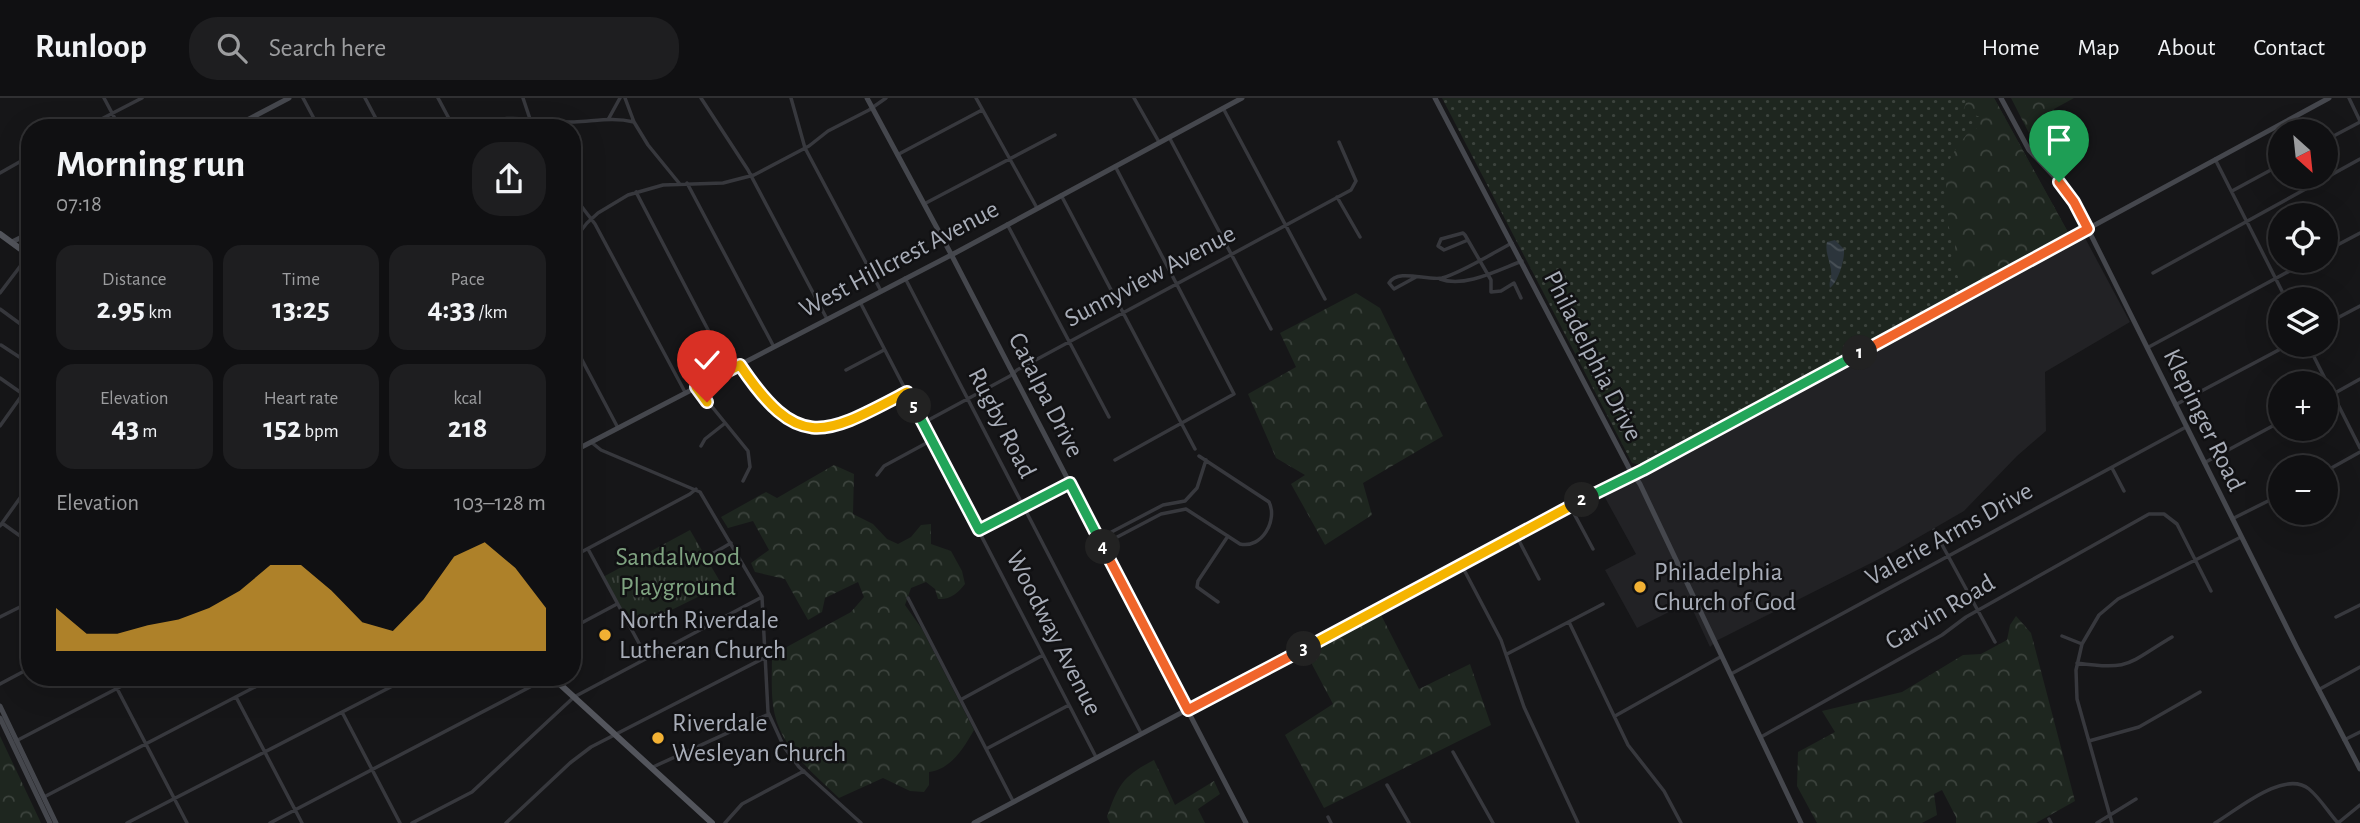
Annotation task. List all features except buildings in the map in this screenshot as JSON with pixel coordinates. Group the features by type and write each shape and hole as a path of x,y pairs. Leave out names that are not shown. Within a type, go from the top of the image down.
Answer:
{"main road":[{"path":"248,119 289,98"},
{"name":"Catalpa Drive","path":"867,98 951,254 1246,823"},
{"name":"West Hillcrest Avenue","path":"581,447 1242,98"},
{"name":"Philadelphia Drive","path":"1435,98 1677,559 1801,823"},
{"name":"Klepinger Road","path":"2001,98 2029,150 2070,196 2088,229 2360,769"},
{"path":"974,823 1857,355 2329,98"},
{"path":"0,234 21,249"},
{"path":"12,242 21,238"},
{"path":"561,686 712,823"},
{"path":"0,706 50,823"},
{"path":"0,718 56,823"}],"street":[{"path":"104,98 115,119"},
{"path":"101,119 142,98"},
{"path":"303,98 314,119"},
{"path":"365,98 376,119"},
{"path":"438,98 449,119"},
{"path":"500,119 529,119 523,98"},
{"path":"609,118 622,98"},
{"path":"622,98 648,145 679,183"},
{"path":"701,98 750,176 827,319"},
{"path":"791,98 804,149 881,291"},
{"path":"581,231 607,206 636,192 679,183 723,183 750,176 804,149 828,131 886,98"},
{"path":"976,98 1037,208"},
{"path":"1134,98 1159,142"},
{"path":"2338,133 2360,121 2348,98"},
{"path":"1223,108 1325,299"},
{"path":"897,155 982,109"},
{"path":"581,121 609,118 634,122"},
{"path":"924,204 1055,135"},
{"path":"1169,137 1271,328"},
{"name":"Sunnyview Avenue","path":"923,423 1351,190 1356,181 1339,142"},
{"path":"2216,159 2280,287"},
{"path":"2153,273 2360,159"},
{"path":"0,173 21,161"},
{"path":"1115,166 1234,395 1115,460"},
{"path":"2232,191 2268,172"},
{"path":"687,183 774,347"},
{"path":"636,192 729,370"},
{"path":"1061,195 1195,449"},
{"path":"1337,197 1360,237"},
{"path":"581,205 592,218 685,393"},
{"path":"1007,224 1109,417"},
{"path":"1468,240 1444,250 1438,246 1441,239 1461,232 1468,240 1491,280 1491,292 1501,291 1514,283 1521,298"},
{"path":"2338,245 2360,233"},
{"path":"1416,277 1394,289 1389,283 1393,277 1401,275 1445,277 1512,243"},
{"path":"1438,278 1452,283 1522,261"},
{"path":"0,293 21,265"},
{"path":"2147,348 2285,273"},
{"name":"Rugby Road","path":"905,278 1141,734"},
{"name":"Woodway Avenue","path":"860,302 1097,758"},
{"path":"2338,318 2360,306"},
{"path":"0,309 21,324"},
{"path":"1,345 21,358"},
{"path":"846,370 885,349"},
{"path":"2175,405 2268,356"},
{"path":"581,358 618,428"},
{"path":"740,365 778,411 791,421 807,427 843,425 907,392"},
{"path":"0,378 21,393"},
{"path":"2338,391 2360,379"},
{"path":"696,387 750,454 750,471 743,481"},
{"path":"0,426 21,395"},
{"path":"2338,404 2360,450 2338,464"},
{"path":"701,446 705,439 724,424"},
{"name":"Valerie Arms Drive","path":"1731,674 2186,427"},
{"path":"2204,463 2268,428"},
{"path":"877,475 884,466 932,440"},
{"path":"591,442 601,450 696,488 762,597 769,715 787,753 861,823"},
{"path":"1102,545 1161,514 1186,509 1246,545 1258,541 1271,522 1272,508 1268,501 1199,456"},
{"path":"1099,538 1156,508 1185,501 1196,488 1206,460"},
{"path":"2112,467 2124,491"},
{"path":"979,530 1070,483"},
{"path":"581,552 690,494 696,488"},
{"path":"21,497 1,524 21,537"},
{"path":"1185,501 1186,509"},
{"path":"2232,519 2268,501"},
{"path":"1570,506 1593,549"},
{"name":"Garvin Road","path":"1761,737 2139,519 2156,513 2172,518 2195,560"},
{"path":"1934,530 1995,642"},
{"path":"1516,535 1539,579"},
{"path":"1218,602 1198,587 1198,581 1228,536"},
{"path":"2112,823 2077,699 2075,680 2082,644 2092,624 2112,603 2241,537"},
{"path":"712,554 731,543"},
{"path":"588,550 647,658"},
{"path":"2195,560 2211,591"},
{"path":"1461,564 1507,654 1524,707 1578,823"},
{"path":"412,823 475,790 574,697 762,597"},
{"path":"908,598 1014,802"},
{"path":"581,623 617,604"},
{"path":"1507,654 1603,604"},
{"path":"2336,617 2360,605"},
{"path":"0,617 21,606"},
{"path":"1569,622 1632,752 1664,791 1681,823"},
{"path":"2062,636 2082,644"},
{"path":"2077,663 2121,666 2144,656 2172,637"},
{"path":"962,699 1044,655"},
{"path":"1615,716 1723,656"},
{"path":"506,823 591,747 621,734 766,657"},
{"path":"2318,690 2360,667"},
{"path":"0,684 21,673"},
{"path":"116,686 187,823"},
{"path":"15,742 122,686"},
{"path":"44,797 257,686"},
{"path":"127,823 393,686"},
{"path":"270,823 533,686"},
{"path":"2089,741 2139,727 2200,692"},
{"path":"236,697 302,823"},
{"path":"988,748 1069,705"},
{"path":"342,712 400,823"},
{"path":"652,768 769,715"},
{"path":"2344,740 2360,732"},
{"path":"1452,752 1493,823"},
{"path":"725,823 745,803 804,771"},
{"path":"2216,823 2276,786 2292,783 2309,789 2338,823 2360,805"},
{"path":"1387,785 1409,823"},
{"path":"2096,823 2136,799"},
{"path":"1328,817 1331,823"}],"shaded area":[{"path":"2084,236 2130,322 2045,372 2046,431 2017,456 1964,511 1893,552 1716,641 1710,647 1689,602 1637,628 1605,570 1636,554 1603,494"}],"green space":[{"path":"1442,98 1994,98 2069,234 1641,465 1632,463"},
{"path":"1975,98 1994,98 2069,234 1963,292 1955,268 1955,241 1949,228 1945,167 1967,134 1977,128 1980,117 1963,111 1966,103"},
{"path":"2011,98 2074,98 2054,109 2051,142 2037,149"},
{"path":"1356,293 1380,308 1443,436 1363,483 1372,515 1325,545 1291,484 1305,475 1276,458 1248,394 1296,367 1280,333"},
{"path":"834,465 854,474 853,514 873,524 887,539 898,544 911,537 921,525 931,524 931,544 951,551 962,571 965,584 953,595 938,599 935,589 926,582 911,588 905,605 922,629 974,730 961,751 950,762 929,772 929,785 924,792 910,791 883,778 839,798 789,746 776,720 772,699 772,655 851,612 864,597 858,582 825,598 822,612 808,620 785,579 755,572 751,563 769,550 753,521 728,528 721,517 766,492 777,498"},
{"name":"Sandalwood Playground","path":"690,530 722,585 631,630 603,577"},
{"path":"1380,613 1419,689 1470,664 1491,725 1324,808 1285,735 1333,704 1306,653"},
{"path":"2016,616 2031,633 2075,801 2036,823 1956,823 1956,817 1942,790 1934,794 1937,815 1922,823 1817,823 1797,786 1798,752 1835,732 1822,711 1902,692 1963,655 1981,654 2007,640 2010,625"},
{"path":"0,736 41,823 0,823"},
{"path":"1154,760 1175,805 1214,781 1220,794 1198,809 1205,823 1110,823 1107,817 1123,782"}],"water":[{"path":"1835,240 1844,249 1844,254 1838,276 1830,288 1831,273 1826,246 1827,242"}],"place":[{"name":"Philadelphia Church of God","path":"1640,587"},
{"name":"North Riverdale Lutheran Church","path":"605,635"},
{"name":"Riverdale Wesleyan Church","path":"658,738"}],"route":[{"path":"707,402 696,387 740,365 778,411 787,419 807,427 843,425 907,392 979,530 1070,483 1188,710 1570,506 1643,470 2088,229 2074,202 2059,182"}]}
